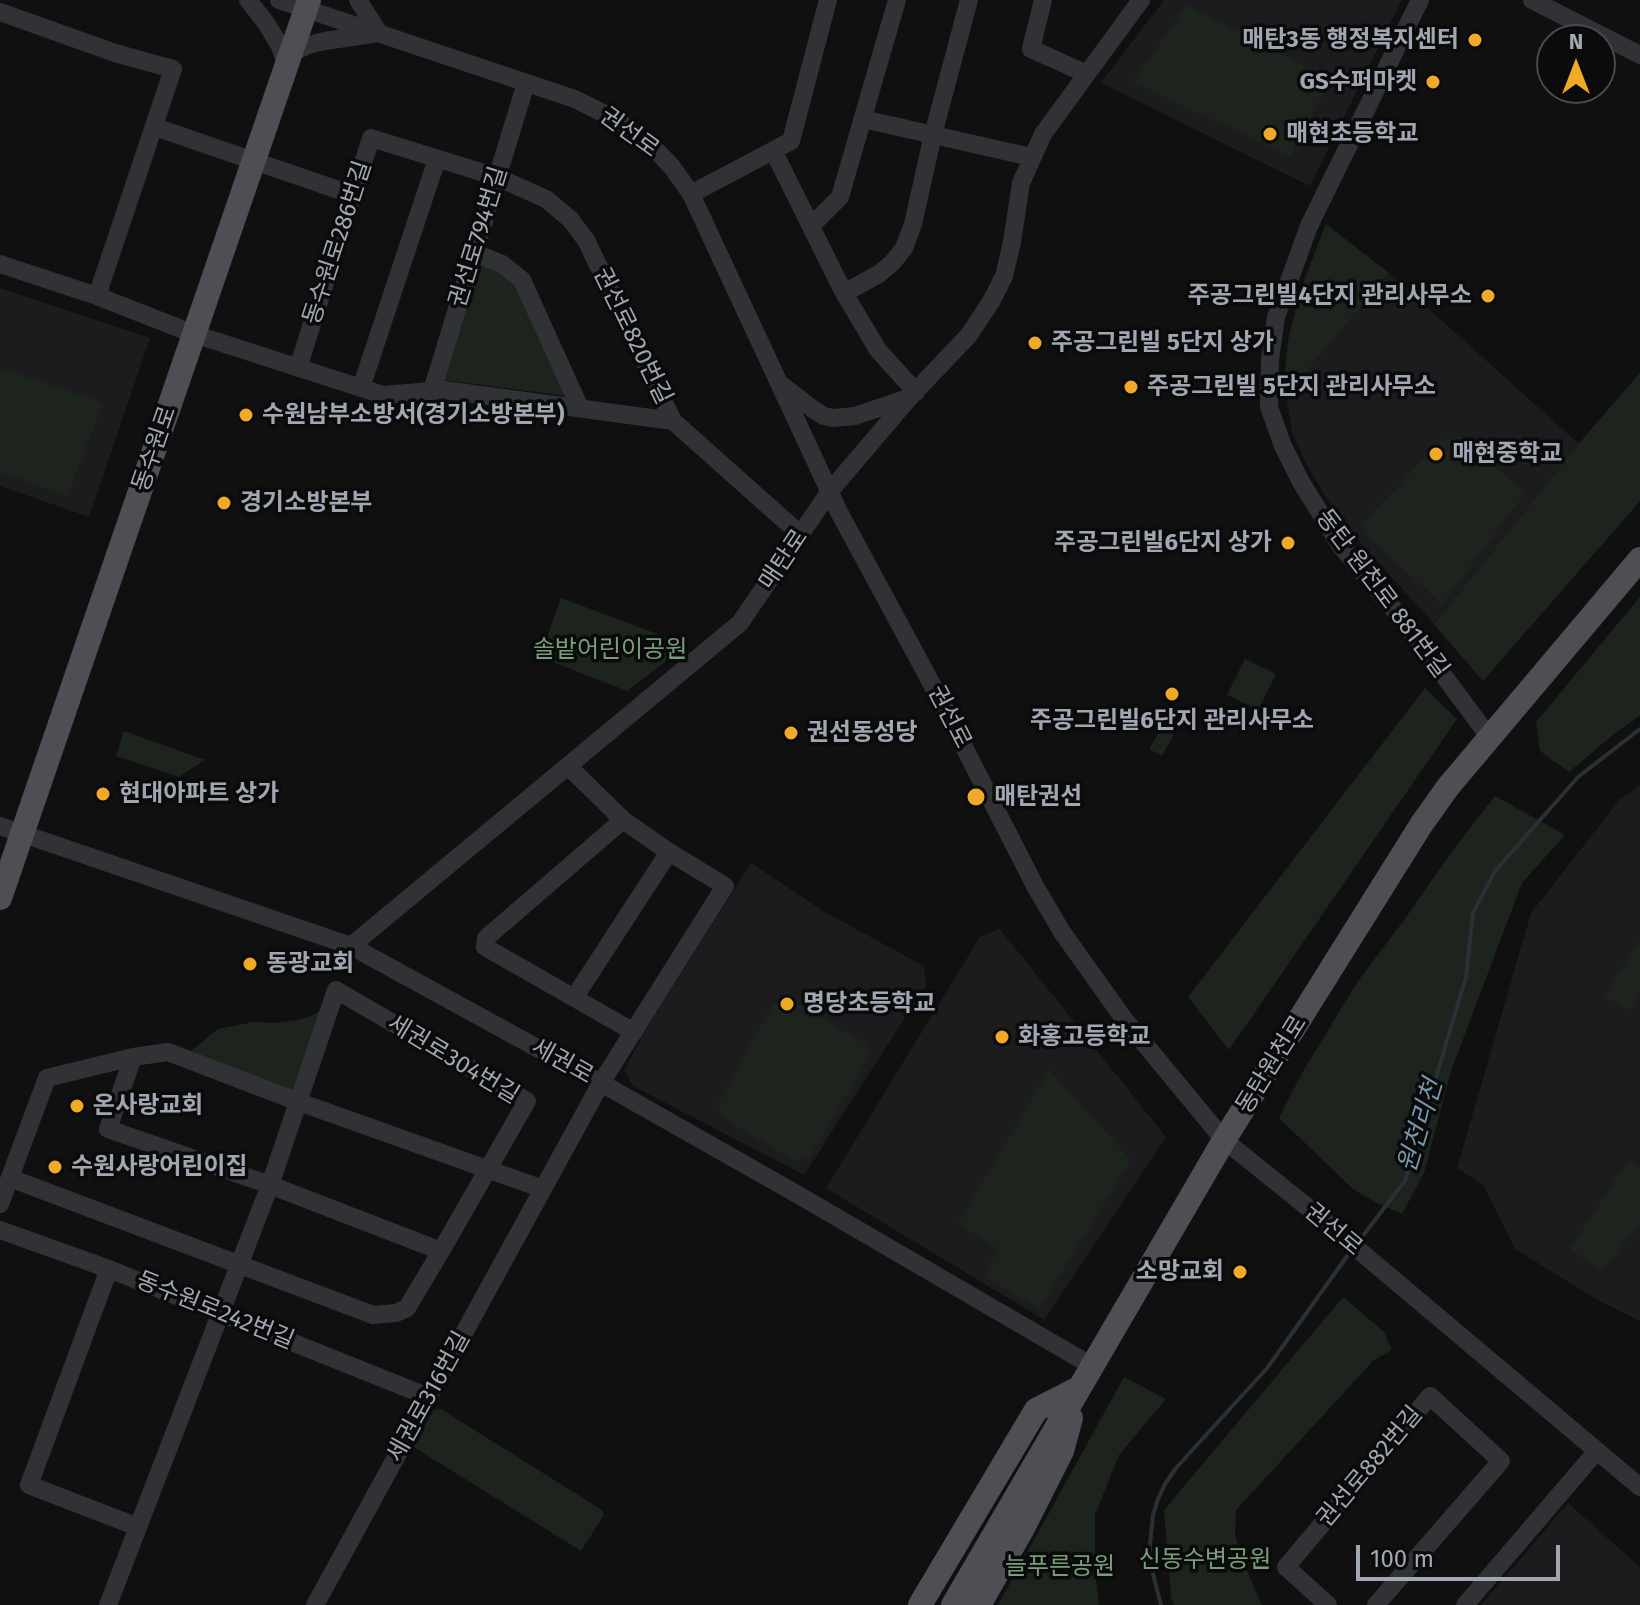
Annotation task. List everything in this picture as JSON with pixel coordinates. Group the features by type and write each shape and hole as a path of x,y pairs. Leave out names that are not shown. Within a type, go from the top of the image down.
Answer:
{"main road":[{"name":"동수원로","path":"0,898 11,830 194,334 307,5"},
{"name":"동탄원천로","path":"953,1605 1224,1140 1421,825 1448,787 1640,559"},
{"path":"920,1605 1036,1410 1079,1388"},
{"path":"979,1605 1062,1451 1079,1388"}],"street":[{"path":"248,0 288,60 308,45 379,33 358,0"},
{"name":"권선로","path":"279,0 307,5 596,109 637,133 664,158 691,194 830,491 1035,886 1124,1019 1224,1140 1640,1487"},
{"path":"691,194 791,141 828,0"},
{"path":"811,226 840,197 897,0"},
{"path":"844,293 879,274 904,248 913,224 969,0"},
{"path":"1043,0 1031,49 1087,74"},
{"name":"매탄로","path":"351,946 740,623 830,491 969,335 992,300 1004,276 1021,183 1031,157 1043,134 1141,0"},
{"name":"동탄 원천로 881번길","path":"1420,0 1309,226 1276,317 1270,360 1269,407 1283,446 1301,482 1340,545 1400,617 1490,738"},
{"path":"1532,0 1640,55"},
{"path":"0,12 115,53 173,69 97,296"},
{"name":"권선로794번길","path":"432,391 526,83"},
{"path":"863,119 1031,157"},
{"path":"155,127 353,195"},
{"name":"동수원로286번길","path":"298,368 371,138 497,177"},
{"path":"774,152 844,293 878,350 913,395 855,416 833,418 814,410 779,383"},
{"path":"361,388 437,159"},
{"name":"권선로820번길","path":"497,177 546,199 570,219 586,240 673,421 801,535"},
{"path":"474,253 502,264 522,280 580,408"},
{"path":"0,264 97,296 194,334 383,395 444,390 673,421"},
{"path":"568,766 623,820 669,852 574,998"},
{"path":"623,820 486,938 485,947 634,1032"},
{"name":"세권로","path":"11,830 351,946 879,1240 1092,1366"},
{"name":"세권로316번길","path":"315,1605 601,1083 725,886 669,852"},
{"name":"세권로304번길","path":"10,1178 240,1264 373,1315 396,1313 407,1308 527,1101 336,990 270,1185 240,1264 108,1605"},
{"path":"0,1204 47,1078 133,1057 168,1052 543,1189"},
{"path":"133,1057 108,1129 270,1185 441,1251"},
{"name":"동수원로242번길","path":"0,1230 109,1269 429,1397"},
{"path":"109,1269 29,1485 138,1527"},
{"name":"권선로882번길","path":"1328,1605 1286,1567 1430,1396 1501,1461 1376,1605"},
{"path":"1465,1605 1596,1452"}],"shaded area":[{"name":"매현초등학교","path":"1164,0 1402,0 1310,186 1101,83"},
{"name":"매현중학교","path":"1389,273 1579,444 1434,624 1350,531 1327,499 1306,464 1292,432 1286,396"},
{"path":"0,288 150,338 89,517 0,486"},
{"path":"1640,785 1640,1321 1594,1298 1515,1249 1484,1186 1457,1168 1531,913 1620,799"},
{"name":"명당초등학교","path":"751,863 823,911 924,966 926,985 804,1175 633,1086 624,1070 649,1024"},
{"name":"화홍고등학교","path":"1000,929 1166,1137 1044,1320 826,1188 980,937"},
{"path":"1568,1503 1640,1567 1640,1605 1481,1605"}],"green space":[{"path":"1187,5 1330,80 1291,157 1133,82"},
{"path":"1326,224 1389,273 1286,396 1288,340 1301,288"},
{"path":"488,261 515,280 566,396 444,380 477,270"},
{"path":"0,368 97,400 102,406 67,496 0,472"},
{"path":"1640,373 1640,501 1483,681 1434,624 1586,435"},
{"path":"1460,436 1525,493 1442,604 1367,536 1362,525 1441,440"},
{"path":"1640,597 1640,715 1569,772 1540,751 1536,722"},
{"name":"솔밭어린이공원","path":"561,598 687,645 627,691 540,657"},
{"path":"1245,659 1276,674 1258,710 1227,695"},
{"path":"1425,688 1457,719 1229,1050 1188,997"},
{"path":"1162,727 1174,734 1162,756 1149,749"},
{"path":"124,731 205,760 179,777 116,756"},
{"path":"1495,796 1565,835 1522,883 1451,1071 1424,1173 1402,1214 1353,1189 1279,1118 1302,1073 1358,981"},
{"path":"1640,939 1640,994 1629,1010 1605,996"},
{"path":"790,999 866,1044 870,1055 810,1157 796,1162 720,1116 719,1102 773,1004"},
{"path":"325,1009 295,1097 185,1056 218,1029 253,1022 296,1020"},
{"path":"1049,1070 1131,1160 1040,1308 984,1277 998,1249 958,1224"},
{"path":"1629,1159 1640,1168 1640,1224 1601,1271 1570,1249"},
{"name":"신동수변공원","path":"1343,1297 1384,1332 1392,1350 1374,1360 1236,1510 1235,1534 1243,1562 1262,1605 1174,1605 1164,1510"},
{"name":"늘푸른공원","path":"1124,1377 1166,1399 1119,1455 1095,1515 1099,1605 998,1605"},
{"path":"441,1409 602,1510 604,1515 581,1551 412,1446 434,1410"}],"waterway":[{"name":"원천리천","path":"1358,1242 1405,1181 1466,977 1473,913 1495,871 1578,777 1640,729"},
{"name":"원천리천","path":"1161,1605 1150,1544 1153,1515 1165,1484 1268,1367 1350,1252"}],"place":[{"name":"매탄3동 행정복지센터","path":"1475,40"},
{"name":"GS수퍼마켓","path":"1433,82"},
{"name":"매현초등학교","path":"1270,134"},
{"name":"주공그린빌4단지 관리사무소","path":"1488,296"},
{"name":"주공그린빌 5단지 상가","path":"1035,343"},
{"name":"주공그린빌 5단지 관리사무소","path":"1131,387"},
{"name":"수원남부소방서(경기소방본부)","path":"246,415"},
{"name":"매현중학교","path":"1436,454"},
{"name":"경기소방본부","path":"224,503"},
{"name":"주공그린빌6단지 상가","path":"1288,543"},
{"name":"주공그린빌6단지 관리사무소","path":"1172,694"},
{"name":"권선동성당","path":"791,733"},
{"name":"현대아파트 상가","path":"103,794"},
{"name":"매탄권선","path":"976,797"},
{"name":"동광교회","path":"250,964"},
{"name":"명당초등학교","path":"787,1004"},
{"name":"화홍고등학교","path":"1002,1037"},
{"name":"온사랑교회","path":"77,1106"},
{"name":"수원사랑어린이집","path":"55,1167"},
{"name":"소망교회","path":"1240,1272"}]}
